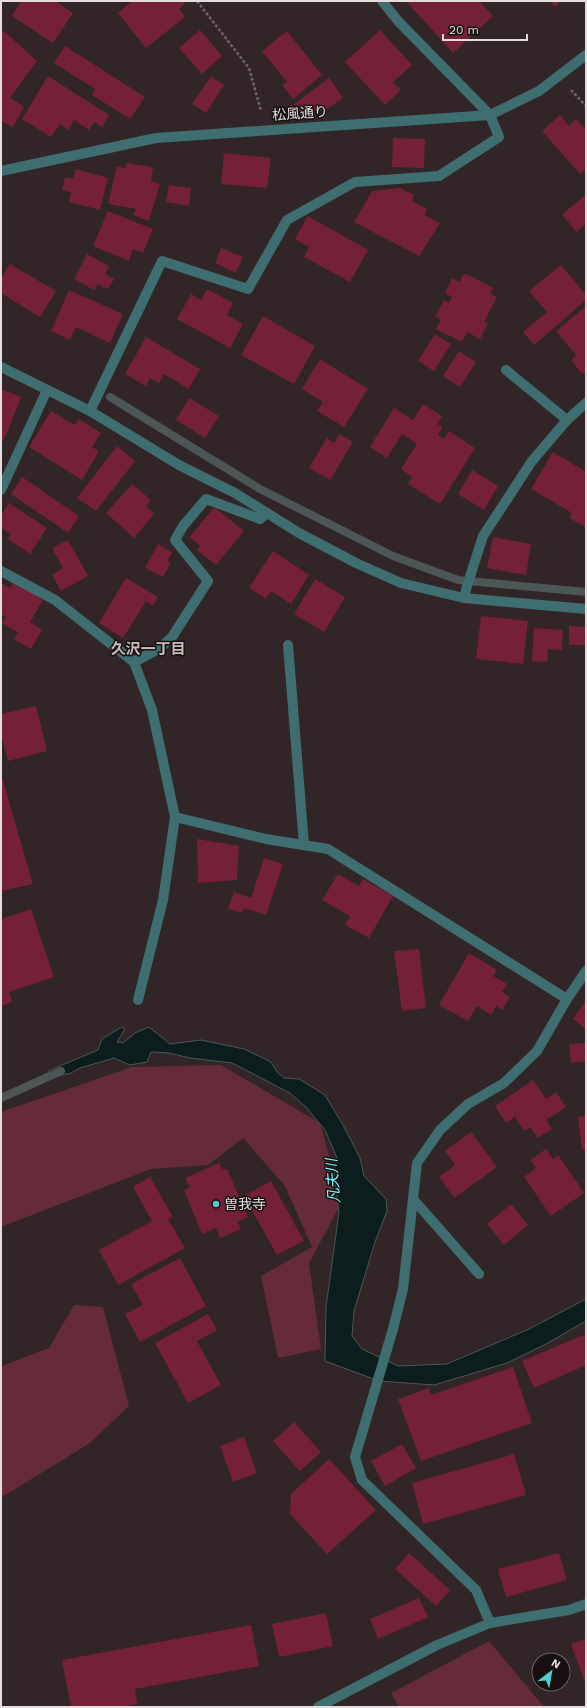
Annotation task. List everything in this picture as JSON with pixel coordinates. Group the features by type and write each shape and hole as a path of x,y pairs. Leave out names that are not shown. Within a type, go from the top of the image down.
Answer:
{"street":[{"path":"90,411 162,261 248,289 287,220 355,182 439,176 499,137 490,115 398,21 382,1"},
{"name":"松風通り","path":"1,171 156,138 490,115 540,91 586,55"},
{"path":"1,367 90,411 179,465 235,493 305,537 356,563 401,583 464,598 586,609"},
{"path":"506,370 566,420"},
{"path":"1,490 47,390"},
{"path":"464,598 466,586 483,536 532,461 566,420 586,403"},
{"path":"134,662 160,648 172,637 208,581 175,540 182,526 206,499 260,519 267,513"},
{"path":"1,571 55,600 134,662 152,710 176,817 163,900 138,1000"},
{"path":"288,645 304,845"},
{"path":"176,817 266,839 328,849 567,999"},
{"path":"490,1623 476,1590 362,1480 355,1457 393,1329 403,1289 417,1163 440,1130 468,1104 504,1083 537,1050 567,999 586,971"},
{"path":"413,1199 479,1274"},
{"path":"318,1707 437,1645 490,1623 569,1610 586,1604"}],"path":[{"path":"197,1 249,68 266,130"}],"shaded area":[{"path":"122,1027 125,1029 117,1042 123,1043 135,1033 149,1027 170,1044 201,1040 244,1049 271,1062 277,1072 284,1078 299,1079 325,1095 360,1158 364,1176 386,1199 387,1211 375,1242 354,1311 352,1336 362,1349 398,1366 447,1364 529,1329 586,1299 586,1321 546,1344 507,1363 434,1385 379,1381 325,1361 326,1307 339,1212 334,1174 337,1158 325,1130 306,1107 290,1093 232,1063 190,1058 169,1053 151,1052 147,1062 130,1065 114,1058 80,1068 71,1073 54,1077 48,1071 98,1050 102,1039"},
{"path":"221,1065 320,1123 342,1202 309,1263 321,1349 278,1358 261,1276 312,1247 285,1186 243,1138 208,1165 151,1169 1,1227 1,1112 132,1067"},
{"path":"74,1305 103,1307 129,1406 90,1443 4,1496 1,1495 1,1364 2,1366 49,1348"},
{"path":"489,1641 544,1707 397,1707 398,1705 391,1693"}],"building":[{"path":"21,1 55,1 73,13 53,43 12,16"},
{"path":"132,1 183,1 185,4 179,9 185,17 146,48 118,13"},
{"path":"406,1 479,1 493,16 453,53"},
{"path":"550,1 562,1 555,7"},
{"path":"200,30 222,56 202,74 179,48"},
{"path":"380,30 412,65 393,82 401,90 385,105 345,62"},
{"path":"4,31 37,61 10,98 24,107 13,127 1,121 1,33"},
{"path":"287,31 322,75 293,99 282,85 287,82 262,51"},
{"path":"65,46 145,97 130,119 92,95 95,89 54,63"},
{"path":"48,76 109,115 102,127 94,122 89,130 74,120 68,130 60,124 51,137 22,119"},
{"path":"211,76 224,85 206,113 192,104"},
{"path":"329,78 343,98 327,109 300,112 294,104"},
{"path":"560,115 569,126 576,119 586,130 586,169 580,174 542,131"},
{"path":"393,138 425,139 424,168 392,167"},
{"path":"224,153 271,158 267,188 221,184"},
{"path":"126,163 153,167 151,181 160,184 149,221 133,215 136,209 108,204 117,166 126,169"},
{"path":"76,169 108,178 100,210 69,202 71,192 62,190 65,177 73,179"},
{"path":"169,185 191,188 189,206 166,202"},
{"path":"400,188 414,195 412,201 427,209 425,215 440,223 419,256 354,222 372,191"},
{"path":"586,195 586,224 576,232 562,214"},
{"path":"108,211 153,229 143,253 133,249 129,261 93,246"},
{"path":"308,216 368,250 350,282 304,257 309,247 295,239"},
{"path":"221,248 243,257 236,273 215,263"},
{"path":"87,254 109,266 105,274 114,279 108,289 98,284 94,290 74,279"},
{"path":"10,264 56,291 40,317 1,293 1,279"},
{"path":"561,265 586,295 586,300 534,345 523,332 547,312 529,291"},
{"path":"463,274 469,275 493,288 490,293 497,297 484,322 488,323 480,339 467,332 462,342 436,329 441,319 435,317 444,300 449,303 452,297 445,293 452,278 460,282"},
{"path":"207,289 233,303 227,315 243,324 230,348 177,319 191,294 201,300"},
{"path":"69,290 123,314 110,343 76,327 70,340 51,331"},
{"path":"586,306 586,371 582,374 571,360 576,355 556,331"},
{"path":"263,316 315,346 294,384 241,355"},
{"path":"435,334 451,344 434,371 418,361"},
{"path":"146,337 200,369 189,389 164,374 159,383 150,378 146,386 125,374"},
{"path":"459,351 476,362 460,387 443,376"},
{"path":"320,359 368,389 344,427 317,411 323,402 302,389"},
{"path":"1,389 21,397 4,440 1,439"},
{"path":"189,398 219,416 205,438 176,420"},
{"path":"423,404 442,416 437,424 443,427 438,435 444,439 449,431 475,448 440,504 408,484 412,477 401,469 417,444 402,434 387,458 370,447 394,408 413,420"},
{"path":"51,411 75,425 79,419 101,433 92,447 99,451 82,480 29,447"},
{"path":"339,434 353,442 330,480 309,468 327,438 334,443"},
{"path":"117,446 135,461 96,511 77,498"},
{"path":"553,452 586,472 586,527 569,518 572,513 531,489"},
{"path":"472,470 498,486 484,510 458,494"},
{"path":"22,477 79,516 68,533 11,494"},
{"path":"132,484 151,500 146,506 154,514 134,538 106,513"},
{"path":"9,503 47,528 30,554 8,539 11,534 1,528 1,516"},
{"path":"214,507 244,531 216,565 197,550 200,546 190,537"},
{"path":"493,537 531,544 526,575 487,568"},
{"path":"68,540 88,576 61,591 52,575 63,568 52,548"},
{"path":"158,544 172,552 167,562 171,563 163,577 145,568"},
{"path":"273,551 309,575 291,604 271,591 266,599 249,588"},
{"path":"126,578 158,597 153,606 146,601 123,638 99,623"},
{"path":"315,579 345,597 324,632 294,614"},
{"path":"14,582 43,600 30,622 42,630 31,649 14,639 18,632 2,623 6,617 1,614 1,583 10,588"},
{"path":"481,616 528,621 523,664 476,659"},
{"path":"569,626 586,627 586,645 569,645"},
{"path":"534,628 563,630 562,650 548,649 547,662 532,661"},
{"path":"36,706 47,751 8,761 1,734 1,714"},
{"path":"1,774 33,884 1,891"},
{"path":"197,839 239,846 237,880 198,883"},
{"path":"264,858 283,864 266,915 244,908 242,913 228,909 234,892 251,898"},
{"path":"338,874 359,886 363,879 393,896 369,938 345,925 350,916 322,900"},
{"path":"31,909 54,977 9,992 12,1002 1,1006 1,919"},
{"path":"419,949 426,1008 402,1011 394,951"},
{"path":"469,953 497,970 493,976 507,984 502,992 510,997 502,1010 496,1006 491,1015 477,1006 468,1021 439,1005"},
{"path":"586,1001 586,1029 573,1019"},
{"path":"586,1043 586,1061 571,1063 569,1044"},
{"path":"533,1080 546,1099 556,1092 566,1107 546,1120 552,1129 538,1138 530,1127 524,1131 515,1117 506,1123 495,1106"},
{"path":"586,1116 586,1149 582,1150 578,1117"},
{"path":"471,1132 497,1167 454,1198 439,1177 455,1165 445,1151"},
{"path":"546,1149 553,1159 558,1155 584,1193 551,1216 524,1177 536,1168 530,1160"},
{"name":"曽我寺","path":"219,1163 222,1169 227,1169 248,1217 237,1222 241,1229 220,1238 216,1228 202,1234 184,1190 190,1187 185,1178"},
{"path":"150,1177 173,1217 168,1219 185,1248 118,1285 99,1250 152,1221 133,1187"},
{"path":"271,1181 304,1241 277,1255 244,1196"},
{"path":"511,1204 528,1225 504,1245 487,1224"},
{"path":"180,1258 206,1306 140,1342 125,1314 143,1305 131,1284"},
{"path":"208,1314 217,1330 197,1341 221,1385 188,1403 155,1343"},
{"path":"586,1334 586,1365 534,1388 522,1361"},
{"path":"513,1367 532,1423 421,1461 398,1399 429,1388 431,1395"},
{"path":"294,1422 321,1452 300,1471 273,1441"},
{"path":"244,1437 257,1473 233,1482 220,1446"},
{"path":"402,1444 416,1468 385,1486 371,1461"},
{"path":"514,1454 526,1495 423,1524 412,1483"},
{"path":"329,1459 376,1510 327,1554 290,1514 291,1494"},
{"path":"409,1553 450,1590 436,1606 395,1569"},
{"path":"559,1553 567,1580 506,1597 498,1569"},
{"path":"419,1598 428,1617 378,1639 370,1619"},
{"path":"326,1613 333,1646 279,1657 272,1624"},
{"path":"251,1625 259,1666 135,1689 137,1704 119,1707 71,1707 62,1660"},
{"path":"586,1639 586,1685 571,1644"}],"waterway":[{"path":"110,397 260,489 393,556 458,580 586,592"},
{"name":"凡夫川","path":"1,1098 61,1071"}],"place":[{"name":"曽我寺","path":"216,1204"}],"district":[{"name":"久沢一丁目","path":"148,649"}]}
